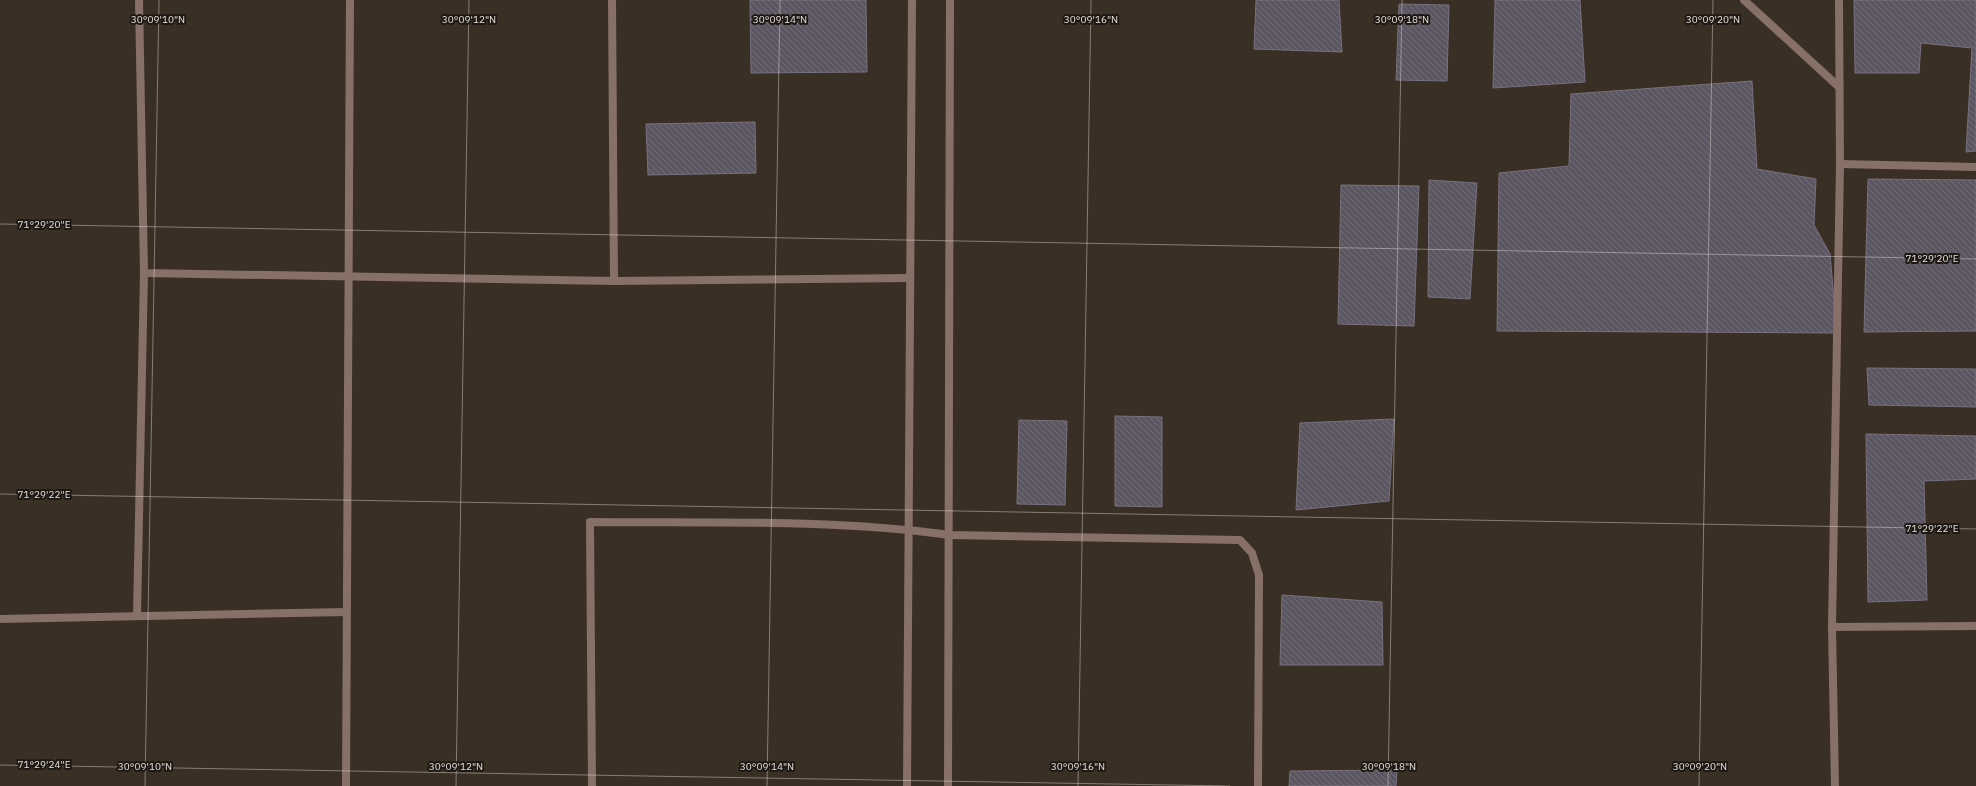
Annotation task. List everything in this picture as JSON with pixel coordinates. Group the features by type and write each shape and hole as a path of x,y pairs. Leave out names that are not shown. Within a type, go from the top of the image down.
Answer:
{"street":[{"path":"137,615 144,273 140,0"},
{"path":"346,786 346,612 349,536 350,0"},
{"path":"612,0 614,281"},
{"path":"907,786 912,0"},
{"path":"948,786 950,535 950,0"},
{"path":"1744,0 1839,87"},
{"path":"1835,786 1832,627 1840,164 1839,0"},
{"path":"1840,164 1976,167"},
{"path":"144,273 349,278 614,281 910,278"},
{"path":"592,786 590,522 808,524 908,529 950,535 1240,540 1252,553 1259,575 1258,786"},
{"path":"0,619 137,615 346,612"},
{"path":"1832,627 1976,626"}],"building":[{"path":"750,0 866,0 867,72 751,73"},
{"path":"1256,0 1339,0 1342,52 1254,49"},
{"path":"1495,0 1580,0 1585,82 1493,88"},
{"path":"1854,0 1976,0 1976,151 1966,152 1972,48 1921,43 1919,73 1855,73"},
{"path":"1399,4 1449,5 1447,81 1396,80"},
{"path":"1752,81 1757,169 1816,179 1814,225 1830,254 1837,333 1497,331 1499,173 1569,166 1571,94"},
{"path":"755,122 756,173 648,175 646,124"},
{"path":"1868,179 1976,180 1976,331 1864,332"},
{"path":"1429,180 1477,183 1470,299 1428,297"},
{"path":"1341,185 1419,186 1414,326 1338,324"},
{"path":"1867,368 1976,369 1976,407 1869,405"},
{"path":"1115,416 1162,417 1162,507 1115,506"},
{"path":"1394,419 1389,501 1296,510 1300,423"},
{"path":"1019,420 1067,421 1065,505 1017,504"},
{"path":"1866,434 1976,436 1976,479 1924,481 1927,600 1868,602"},
{"path":"1282,595 1382,602 1383,665 1280,665"},
{"path":"1397,770 1396,786 1289,786 1290,771"}]}
